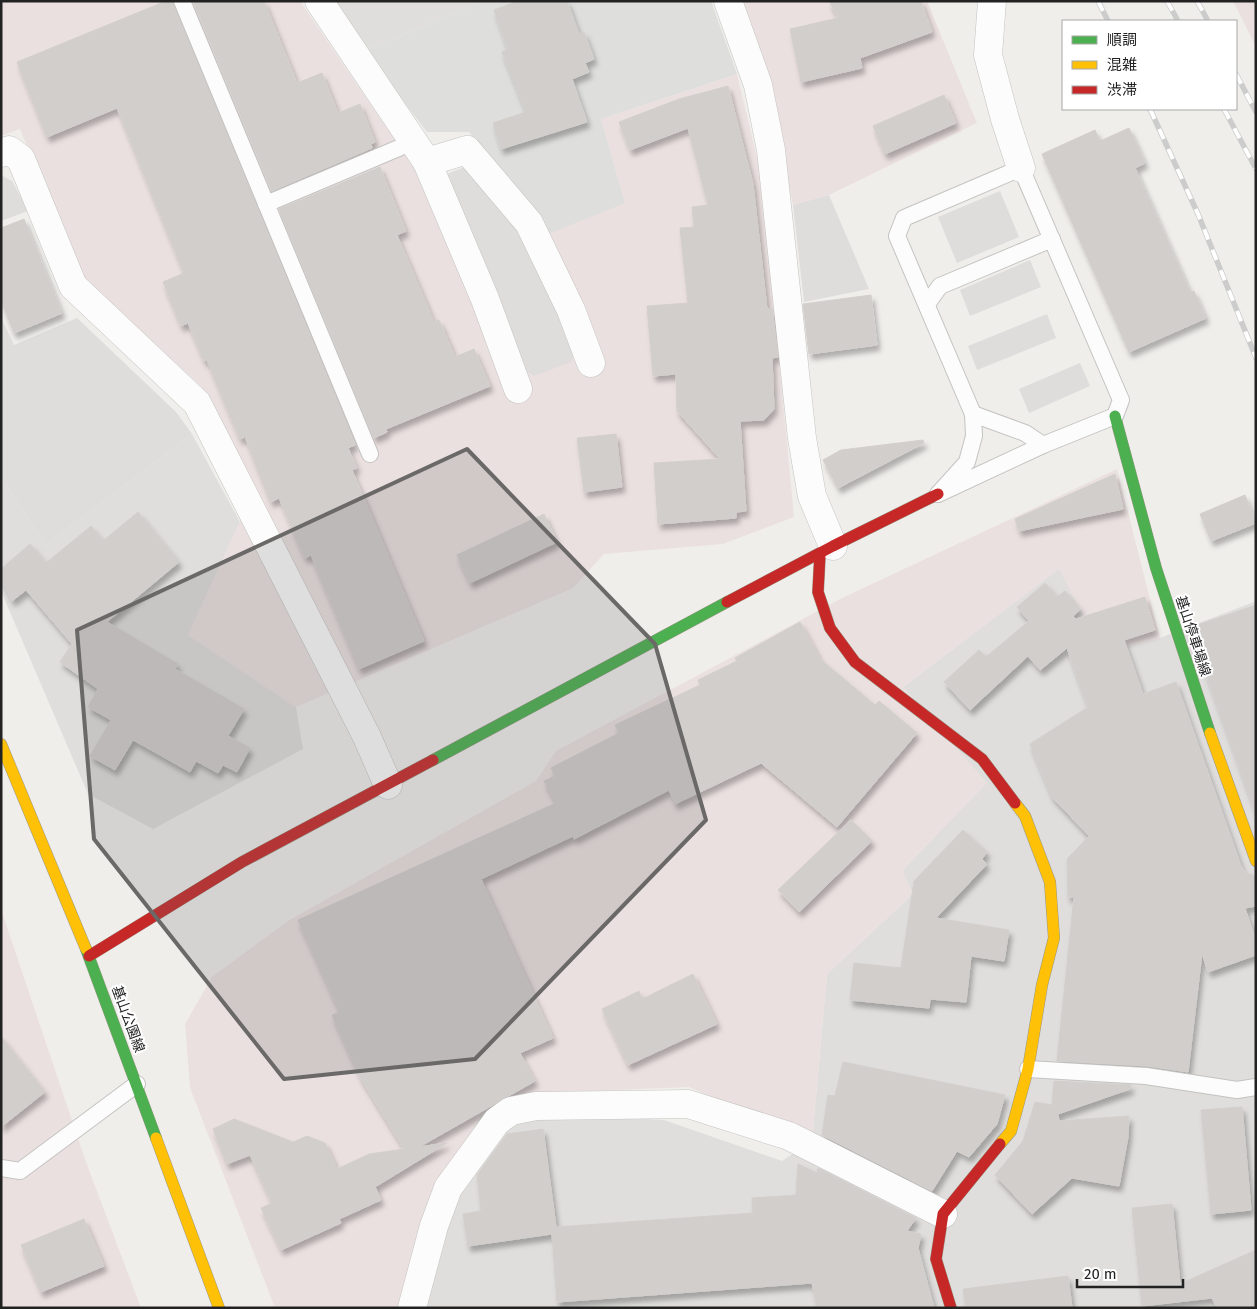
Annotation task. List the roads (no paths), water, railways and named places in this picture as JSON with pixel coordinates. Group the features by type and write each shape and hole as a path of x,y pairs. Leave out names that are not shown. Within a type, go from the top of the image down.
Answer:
{"street":[{"path":"319,1 420,152 485,299 518,389"},
{"path":"728,1 758,85 771,150 804,448 812,496 826,550 818,592 830,628 855,662 982,759 1025,816 1050,882 1054,938 1042,985 1028,1069 1011,1131 943,1214 936,1259 950,1308"},
{"path":"992,1 988,55 1005,119 1021,168"},
{"path":"1,153 9,150 21,159 73,286 197,404 315,634 388,785"},
{"path":"420,152 467,150 529,223 571,310 590,363"},
{"name":"基山停車場線","path":"1116,416 1156,568 1199,704 1256,861"},
{"path":"89,956 242,862 826,550 938,494"},
{"name":"基山公園線","path":"1,744 89,956 219,1308"},
{"path":"412,1308 434,1226 448,1188 497,1121 511,1111 528,1108 688,1104 789,1136 943,1214"}],"lane":[{"path":"182,1 370,454"},
{"path":"266,204 420,152"},
{"path":"1021,168 1121,400 1116,416 1043,445 938,494 968,462 974,436 973,414 897,236 904,218 1021,168"},
{"path":"927,304 940,286 1052,238"},
{"path":"973,414 1025,433 1043,445"},
{"path":"1028,1069 1146,1076 1237,1090 1256,1087"},
{"path":"1,1168 20,1172 137,1084"}],"railway":[{"path":"1098,1 1108,20"},
{"path":"1167,1 1177,20"},
{"path":"1197,1 1207,20"},
{"path":"1237,76 1256,112"},
{"path":"1150,110 1198,214 1256,358"},
{"path":"1225,110 1256,169"}]}
